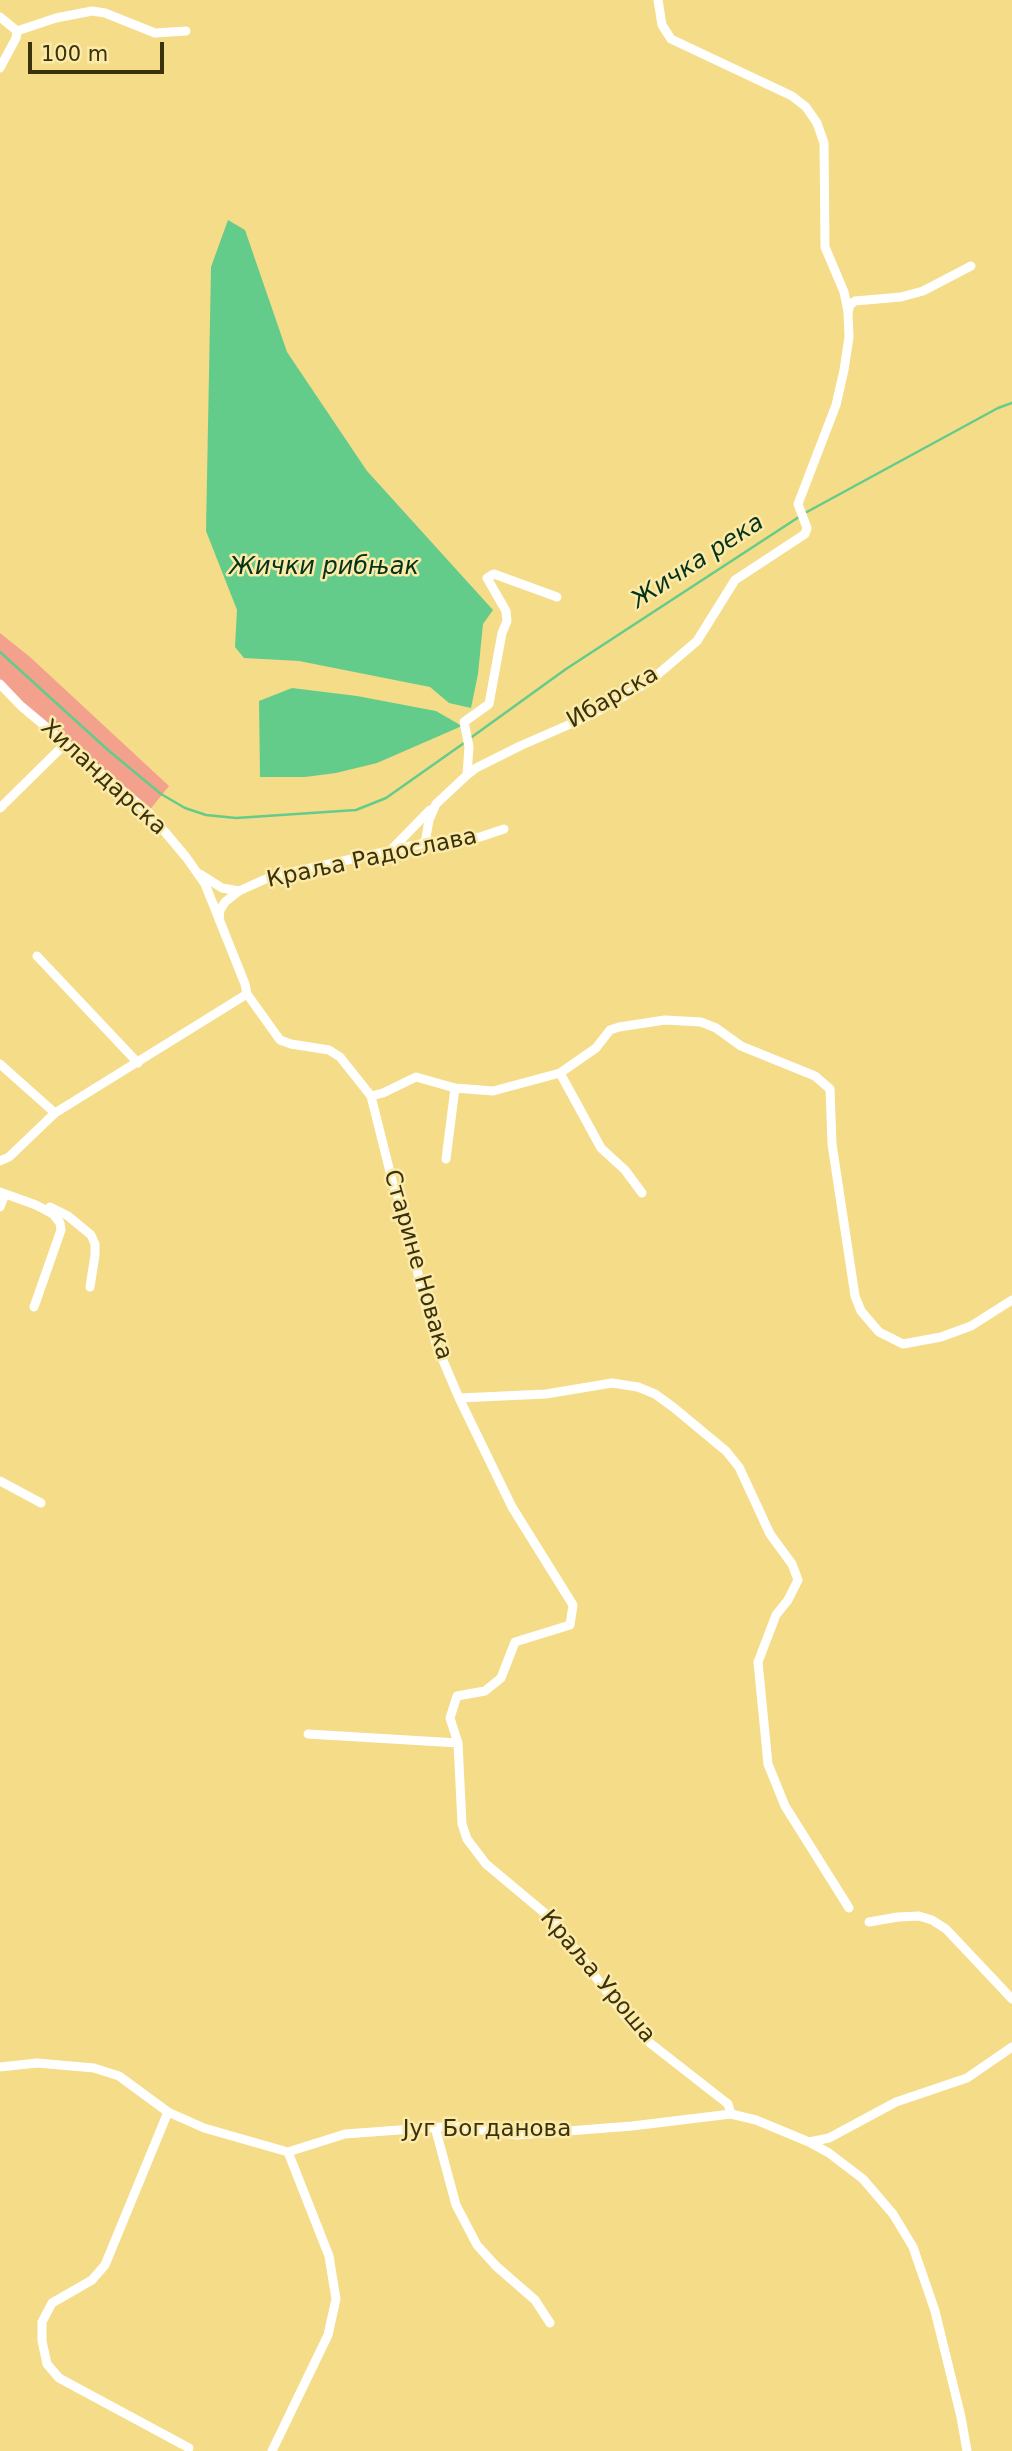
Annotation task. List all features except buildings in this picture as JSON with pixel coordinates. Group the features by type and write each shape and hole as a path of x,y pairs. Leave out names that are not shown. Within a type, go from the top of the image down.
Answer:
{"street":[{"path":"658,0 659,16 671,39 792,96 806,107 817,123 824,142 825,247 844,292 848,313"},
{"path":"17,31 56,18 92,12 105,13 155,33 186,31"},
{"path":"0,17 17,31"},
{"path":"0,68 17,31"},
{"path":"848,313 850,305 855,301 901,297 923,291 971,266"},
{"name":"Ибарска","path":"391,850 475,768 591,715 650,681 697,641 735,580 807,531 800,498 825,437 845,370 849,337 848,313"},
{"path":"467,775 469,747 464,722 484,708 491,699 502,633 507,621 506,611 487,578 494,574 557,597"},
{"name":"Хиландарска","path":"0,684 21,706 148,812 196,871 205,884 247,994"},
{"path":"0,808 66,743"},
{"path":"425,843 429,820 436,804"},
{"name":"Краља Радослава","path":"219,922 220,910 239,891 270,877 425,843 480,836 504,829"},
{"path":"196,871 222,888 239,891"},
{"path":"37,956 138,1063"},
{"path":"0,1161 9,1157 55,1113 247,994"},
{"name":"Старине Новака","path":"247,994 280,1040 329,1050 340,1057 371,1096 393,1184 408,1224 436,1344 459,1398"},
{"path":"371,1096 416,1077 456,1088 493,1091 560,1073 596,1048 610,1030 619,1027 665,1020 701,1022 716,1028 741,1046 815,1076 831,1088 832,1144 855,1297 862,1311 879,1332 903,1344 942,1337 971,1326 1012,1300"},
{"path":"0,1064 55,1113"},
{"path":"560,1073 601,1148 625,1170 642,1193"},
{"path":"446,1159 456,1088"},
{"path":"0,1207 2,1191"},
{"path":"2,1191 32,1198 68,1216 91,1235 95,1255 90,1287"},
{"path":"2,1191 45,1209 60,1223 61,1230 34,1307"},
{"path":"459,1398 546,1394 612,1383 638,1387 655,1394 673,1407 726,1451 739,1467 770,1534 792,1564 798,1580 788,1600 776,1615 758,1656 768,1764 785,1806 849,1908"},
{"name":"Краља Уроша","path":"459,1398 512,1507 573,1605 570,1625 515,1642 501,1678 485,1691 457,1696 450,1718 457,1743 462,1824 467,1839 476,1854 553,1920 628,2020 650,2043 728,2104 731,2114"},
{"path":"0,1480 41,1503"},
{"path":"308,1734 457,1743"},
{"path":"869,1922 919,1916 932,1920 946,1929 1012,1998"},
{"path":"809,2142 829,2138 896,2102 967,2078 1012,2047"},
{"path":"0,2067 37,2063 94,2067 119,2076 168,2112 204,2128 288,2152 329,2256 337,2299 328,2335 272,2451"},
{"path":"168,2112 106,2264 92,2280 52,2303 42,2322 42,2342 47,2364 59,2378 189,2448"},
{"name":"Југ Богданова","path":"288,2152 345,2134 454,2126 517,2135 632,2126 731,2114 756,2120 809,2142 829,2153 863,2179 893,2214 913,2248 935,2311 967,2451"},
{"path":"435,2127 456,2206 477,2245 496,2266 535,2300 550,2323"}],"shaded area":[{"path":"0,633 30,657 169,786 148,812 0,684"}],"water":[{"name":"Жички рибњак","path":"228,220 245,230 287,352 367,471 493,610 483,624 478,674 471,708 449,703 430,687 299,661 244,658 235,647 237,610 206,531 211,267"},
{"path":"292,688 357,696 436,711 462,726 377,763 305,777 260,777 259,701"}],"waterway":[{"name":"Жичка река","path":"469,739 566,669 805,513 998,408 1012,403"},
{"path":"0,652 161,794 185,808 206,815 236,818 356,810 386,798 464,743"}]}
